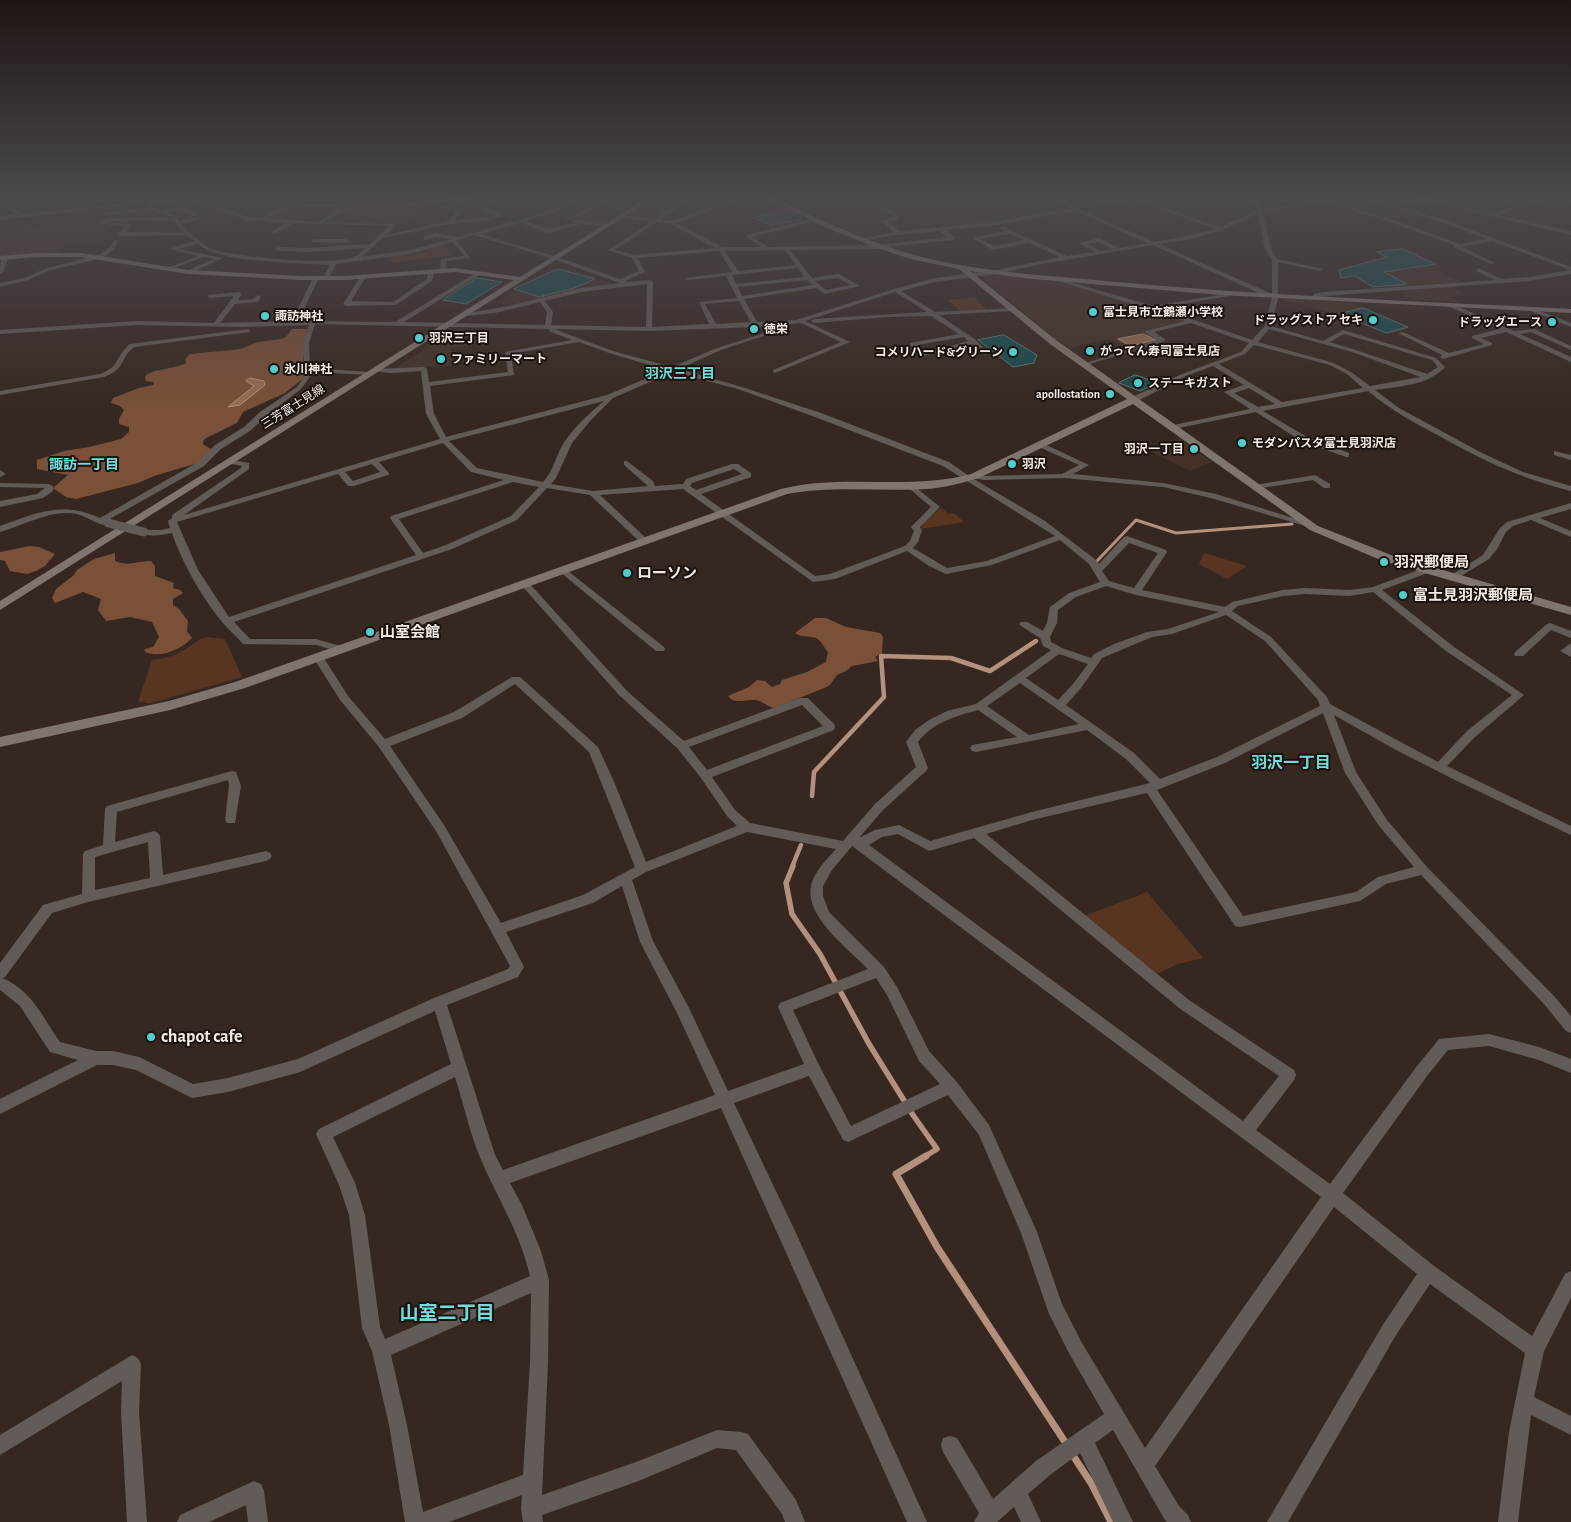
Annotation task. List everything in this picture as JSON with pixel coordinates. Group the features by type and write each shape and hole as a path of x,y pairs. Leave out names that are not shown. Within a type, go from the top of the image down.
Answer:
{"street":[{"path":"0,285 18,282 47,269"},
{"path":"170,269 188,272 316,278 364,277 455,270 520,279"},
{"path":"188,272 195,269"},
{"path":"326,278 331,269"},
{"name":"三芳富士見線","path":"0,606 537,269"},
{"path":"586,269 628,284"},
{"path":"620,281 642,272 640,269"},
{"path":"734,269 736,273"},
{"path":"688,278 773,269"},
{"path":"803,269 810,279 827,292 838,308"},
{"path":"963,269 1085,365 1302,522"},
{"path":"970,269 1229,294 1571,311"},
{"path":"0,529 62,512 80,513 104,522 144,532 161,533 174,525 444,440 610,397 733,344 838,308 896,290 970,274 1009,269"},
{"path":"1210,269 1274,296"},
{"path":"0,742 170,705 240,685 779,493 809,486 838,485 914,488 945,485 972,477 1118,409 1168,382 1243,353 1268,327 1272,316 1274,269"},
{"path":"1478,270 1502,281"},
{"path":"1314,298 1316,295 1324,294 1502,281 1562,274 1571,270"},
{"path":"364,277 347,303 394,304 430,280 431,272"},
{"path":"397,323 479,273"},
{"path":"728,274 740,299 756,325"},
{"path":"1562,274 1571,277"},
{"path":"735,286 839,276 857,286 827,292"},
{"path":"828,277 847,288"},
{"path":"294,323 316,278"},
{"path":"1055,278 1151,307 1254,343 1332,364 1349,373 1396,410 1479,455 1520,474 1571,489"},
{"path":"465,314 482,314 580,291 628,284 651,283 648,313 649,329"},
{"path":"714,327 702,303 740,299 818,286"},
{"path":"896,290 965,334 986,353"},
{"path":"210,296 239,294 216,324"},
{"path":"1151,307 1229,294"},
{"path":"233,302 255,301 258,296"},
{"path":"402,299 411,300"},
{"path":"541,300 550,308 552,315 543,327"},
{"path":"420,302 428,303"},
{"path":"1450,305 1571,360"},
{"path":"0,332 137,323 313,322 451,323 649,329 756,325 1012,309"},
{"path":"1530,309 1571,324"},
{"path":"1085,365 1163,340 1148,332 1190,321"},
{"path":"104,522 200,464 218,447 247,429 263,414 299,388 307,377 304,361 305,343 313,322"},
{"path":"775,371 848,342 798,322"},
{"path":"0,392 112,373 119,368 125,350 132,345 252,331 294,323"},
{"path":"543,327 577,341 740,388 818,415 946,464 972,477 1061,537 1093,562 1105,582 1136,592 1216,607 1226,611 1268,639 1323,700 1351,773 1383,823 1423,870 1549,1000 1571,1027"},
{"path":"1268,327 1354,351 1428,377"},
{"path":"1172,428 1280,404 1428,377 1442,367 1434,359 1347,330 1324,343"},
{"path":"1434,359 1490,344 1474,337 1532,330 1571,348"},
{"path":"1401,333 1448,356"},
{"path":"965,334 912,344 925,355 974,341"},
{"path":"426,384 512,374 507,353 577,341"},
{"path":"1214,364 1280,404"},
{"path":"307,370 373,372 424,369 430,414 444,440 474,470 514,480 593,493 685,486 813,579 832,577 908,548 914,542 918,531 915,527 936,507 914,488"},
{"path":"1249,386 1228,392 1304,439 1346,454"},
{"path":"226,621 466,540 514,518 547,485 555,474 568,442 588,418 610,400 610,397"},
{"path":"1042,445 1085,465 1064,476"},
{"path":"1557,452 1571,458"},
{"path":"230,461 246,465 245,469 176,515 174,525 198,576 226,621 247,642 316,642 340,649"},
{"path":"340,472 352,484 385,473 374,462"},
{"path":"627,463 638,471 653,489"},
{"path":"685,486 689,481 735,466 748,475 695,493"},
{"path":"972,477 1064,476 1156,484 1213,496 1302,522 1349,544 1427,570 1571,610"},
{"path":"1255,487 1287,480 1295,481 1315,477 1327,486"},
{"path":"421,556 394,518 514,480"},
{"path":"0,485 49,486 49,491 40,496 0,504"},
{"path":"1213,496 1225,490"},
{"path":"593,493 643,540"},
{"path":"1453,577 1484,559 1491,552 1503,528 1571,506"},
{"path":"1533,518 1571,534"},
{"path":"908,548 946,571 989,563 1061,537"},
{"path":"1098,570 1126,539 1163,552 1136,592"},
{"path":"563,570 660,648"},
{"path":"1059,706 1077,686 1098,656 1150,634 1169,632 1219,616 1235,604 1283,593 1305,591 1350,593 1374,589 1404,580 1427,570"},
{"path":"1093,662 1058,650 1047,644 1045,636 1052,623 1053,608 1068,596 1094,589 1105,582"},
{"path":"525,584 623,693 682,746 731,813 746,827"},
{"path":"1374,589 1450,649 1519,695 1471,734 1439,767"},
{"path":"1024,624 1045,636"},
{"path":"1519,654 1550,626 1571,635"},
{"path":"1571,646 1565,651 1571,654"},
{"path":"1058,650 980,706 951,714 919,733 912,742 922,768 879,807 853,843 827,867 818,886 817,896 824,915 879,971 892,992 924,1056 951,1086 984,1130 1029,1232 1055,1308 1115,1417 1172,1513 1181,1522"},
{"path":"0,983 8,986 23,998 55,1047 96,1058 113,1058 139,1064 192,1091 228,1085 300,1065 439,1002 513,972 517,967 499,930 440,828 383,744 344,698 318,656"},
{"path":"1020,678 1130,756 1154,786 1240,922 1360,896 1382,880 1423,870"},
{"path":"383,744 458,715 516,679 594,750 610,784 642,869"},
{"path":"682,746 804,700 830,727 705,775"},
{"path":"980,706 1027,740"},
{"path":"1327,707 1439,767 1571,831"},
{"path":"853,843 879,833 899,829 929,846 1032,816 1154,786 1221,760 1327,707"},
{"path":"976,748 1027,740 1089,726"},
{"path":"109,849 111,808 232,775 235,786 231,820"},
{"path":"499,930 588,899 642,869 746,827 853,843 1332,1195 1428,1272 1535,1349"},
{"path":"976,832 1184,1004 1289,1075 1245,1131"},
{"path":"88,898 89,854 154,836 157,882"},
{"path":"0,972 48,909 266,856"},
{"path":"625,878 647,942 672,986 789,1237 917,1522"},
{"path":"879,971 785,1007 813,1068 848,1135 951,1086"},
{"path":"439,1002 488,1158 516,1211 533,1251 540,1280 540,1363 532,1516 717,1439 741,1441 789,1508 795,1522"},
{"path":"1144,1466 1332,1195 1422,1071 1444,1044 1489,1040 1571,1066"},
{"path":"0,1107 96,1058"},
{"path":"415,1522 398,1425 381,1350 371,1328 357,1215 347,1184 324,1134 460,1067"},
{"path":"499,1179 813,1068"},
{"path":"1277,1522 1390,1329 1428,1272"},
{"path":"381,1350 540,1280"},
{"path":"1508,1522 1524,1402 1535,1349 1571,1280"},
{"path":"0,1446 132,1364 130,1412 137,1522"},
{"path":"1524,1402 1571,1426"},
{"path":"950,1445 987,1518 1043,1468 1115,1417"},
{"path":"1083,1439 1123,1522"},
{"path":"424,1522 533,1480"},
{"path":"187,1522 254,1491 258,1522"},
{"path":"1017,1491 1031,1522"}],"shaded area":[{"path":"550,269 570,269 615,285 514,306 496,303"},
{"path":"1341,269 1434,269 1461,282 1375,288"},
{"name":"富士見市立鶴瀬小学校","path":"997,273 1056,280 1187,320 1145,332 1159,340 1128,349 1110,339 1070,348 1055,339 981,276"},
{"path":"1452,286 1465,295 1449,296 1457,302 1409,299 1401,290"},
{"path":"974,297 987,310 961,312 948,300"},
{"path":"1279,299 1350,302 1411,328 1388,334 1347,317"},
{"path":"292,329 307,329 302,366 299,369 305,377 285,393 243,412 237,423 206,438 203,444 212,450 198,463 154,476 138,483 76,499 66,497 53,488 68,475 37,469 37,460 64,451 121,439 129,432 129,427 119,424 119,419 124,410 120,406 111,403 113,398 153,385 154,382 146,381 145,376 149,373 186,363 185,359 190,354 241,349 258,342 281,339 286,337"},
{"path":"1144,334 1156,340 1130,346 1118,339"},
{"path":"442,338 469,343 470,346 451,348 455,365 392,370"},
{"path":"250,378 264,381 265,385 240,405 228,407 254,386 246,381"},
{"path":"1180,439 1212,462 1190,471 1148,450"},
{"path":"941,508 949,514 954,513 964,522 921,529 923,523"},
{"path":"30,546 39,547 55,554 45,566 27,574 10,571 5,561 0,560 0,552"},
{"path":"115,553 115,561 120,563 129,564 151,561 155,566 155,576 174,583 173,588 183,593 173,599 173,605 179,609 188,621 187,631 192,638 188,642 170,652 163,654 150,653 144,651 153,647 159,637 152,622 130,617 106,621 98,610 101,599 83,592 55,603 52,598 56,589 74,575 77,570 94,559"},
{"path":"1204,553 1247,566 1227,579 1199,564"},
{"path":"815,618 826,618 846,627 880,633 883,637 882,653 875,657 878,661 852,666 837,675 830,685 775,708 755,700 737,701 730,699 728,696 749,687 757,680 765,681 772,687 780,684 782,680 807,672 826,662 828,652 819,640 795,633"},
{"path":"207,637 225,639 242,677 151,703 145,703 145,701 138,702 152,660 166,658 179,653"},
{"path":"1147,892 1203,958 1178,964 1154,975 1084,916"}],"building":[{"path":"558,269 595,279 574,288 539,297 514,289"},
{"path":"1403,269 1384,272 1407,284 1373,287 1355,276 1341,278 1339,270"},
{"path":"477,278 502,282 466,304 443,300"},
{"name":"ドラッグストア セキ","path":"1363,308 1408,327 1386,333 1340,314"},
{"name":"コメリハード&グリーン","path":"1004,335 1037,355 1034,363 1013,367 978,340"},
{"name":"ステーキガスト","path":"1135,375 1157,383 1140,391 1119,383"}],"waterway":[{"path":"1097,561 1136,520 1176,533 1292,524"},
{"path":"812,796 814,772 884,697 881,656 951,658 990,671 1036,641"},
{"path":"792,867 801,845"},
{"path":"793,866 786,883 792,914 820,954 869,1044 913,1115 937,1149 924,1157"},
{"path":"926,1156 896,1174 937,1247 1067,1445"},
{"path":"1072,1454 1091,1483 1111,1522"}],"place":[{"name":"富士見市立鶴瀬小学校","path":"1093,312"},
{"name":"諏訪神社","path":"265,316"},
{"name":"ドラッグストア セキ","path":"1373,320"},
{"name":"ドラッグエース","path":"1552,322"},
{"name":"徳栄","path":"754,329"},
{"name":"羽沢三丁目","path":"419,338"},
{"name":"がってん寿司富士見店","path":"1090,351"},
{"name":"コメリハード&グリーン","path":"1013,352"},
{"name":"ファミリーマート","path":"441,359"},
{"name":"氷川神社","path":"274,369"},
{"name":"ステーキガスト","path":"1138,383"},
{"name":"apollostation","path":"1110,394"},
{"name":"モダンパスタ富士見羽沢店","path":"1242,443"},
{"name":"羽沢一丁目","path":"1194,449"},
{"name":"羽沢","path":"1012,464"},
{"name":"羽沢郵便局","path":"1384,562"},
{"name":"ローソン","path":"627,573"},
{"name":"富士見羽沢郵便局","path":"1403,595"},
{"name":"山室会館","path":"370,632"},
{"name":"chapot cafe","path":"151,1037"}],"district":[{"name":"羽沢三丁目","path":"680,374"},
{"name":"諏訪一丁目","path":"84,465"},
{"name":"羽沢一丁目","path":"1291,763"},
{"name":"山室二丁目","path":"447,1313"}]}
